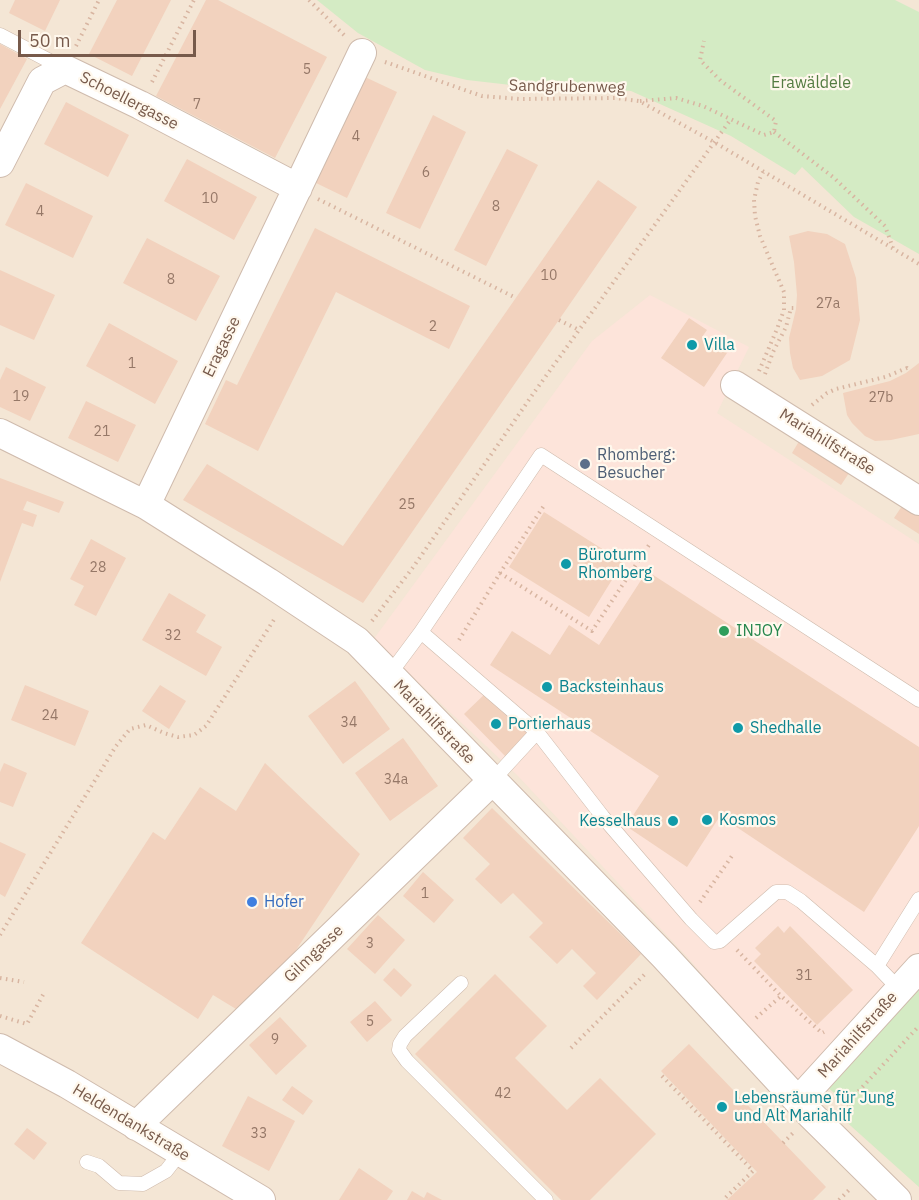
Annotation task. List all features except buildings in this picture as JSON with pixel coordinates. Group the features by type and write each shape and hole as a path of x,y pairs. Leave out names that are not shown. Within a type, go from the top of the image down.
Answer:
{"street":[{"name":"Eragasse","path":"146,505 362,53"},
{"name":"Schoellergasse","path":"0,163 42,81 65,69 140,105 298,188"},
{"name":"Mariahilfstraße","path":"743,389 919,501"},
{"name":"Mariahilfstraße","path":"0,433 146,505 357,641 664,956 824,1128 854,1186 897,1200"},
{"name":"Gilmgasse","path":"136,1126 492,781"},
{"name":"Mariahilfstraße","path":"798,1101 919,968"},
{"name":"Heldendankstraße","path":"0,1048 67,1084 261,1200"}],"lane":[{"path":"0,35 65,69"},
{"path":"389,675 421,632 541,455 919,700"},
{"path":"421,632 537,732 603,817 691,919 714,942 720,941 776,892 787,892 801,901 877,966 899,989"},
{"path":"492,781 537,732"},
{"path":"877,966 919,899"},
{"path":"461,983 405,1036 399,1050 407,1061 546,1200"},
{"path":"87,1162 99,1166 119,1183 143,1184 166,1171 180,1153"}],"path":[{"path":"65,69 99,0"},
{"path":"140,105 194,0"},
{"name":"Sandgrubenweg","path":"309,0 362,53 482,96 520,99 616,98 639,101 714,142 919,264"},
{"path":"704,41 700,60 721,81 776,121 774,132"},
{"path":"639,101 676,98 703,106 765,135 774,132"},
{"path":"357,641 414,566 579,330 731,119"},
{"path":"774,132 833,177 885,226 893,249"},
{"path":"743,389 784,310 783,292 760,236 755,216 754,200 763,172"},
{"path":"298,188 516,298"},
{"path":"743,389 764,378 772,352 786,327 791,308 796,308"},
{"path":"559,320 579,330"},
{"path":"797,423 827,393 852,384 885,377 907,368 909,370"},
{"path":"448,656 467,630 500,573 545,504"},
{"path":"500,573 592,631 659,530"},
{"path":"0,935 116,746 130,729 146,725 178,737 195,735 206,726 277,614 305,606"},
{"path":"724,937 781,996 822,1034 829,1027"},
{"path":"0,978 24,982"},
{"path":"0,1016 27,1024 44,993"},
{"path":"738,1035 781,996"},
{"path":"824,1128 919,1026"},
{"path":"662,1076 753,1171 723,1200"}],"shaded area":[{"path":"0,0 919,0 919,1200 0,1200"},
{"path":"650,295 749,347 717,413 919,544 919,955 799,1090 690,960 517,775 373,640 592,341"}],"green space":[{"name":"Erawäldele","path":"317,0 895,0 919,12 919,254 854,217 802,167 795,175 731,136 631,91 546,89 467,80 425,70 358,33"},
{"path":"919,984 919,1187 842,1118 850,1107 825,1085"}],"place":[{"name":"Villa","path":"692,345"},
{"name":"Rhomberg: Besucher","path":"585,464"},
{"name":"Büroturm Rhomberg","path":"566,564"},
{"name":"INJOY","path":"724,631"},
{"name":"Backsteinhaus","path":"547,687"},
{"name":"Portierhaus","path":"496,724"},
{"name":"Shedhalle","path":"738,728"},
{"name":"Kosmos","path":"707,820"},
{"name":"Kesselhaus","path":"673,821"},
{"name":"Hofer","path":"252,902"},
{"name":"Lebensräume für Jung und Alt Mariahilf","path":"722,1107"}]}
